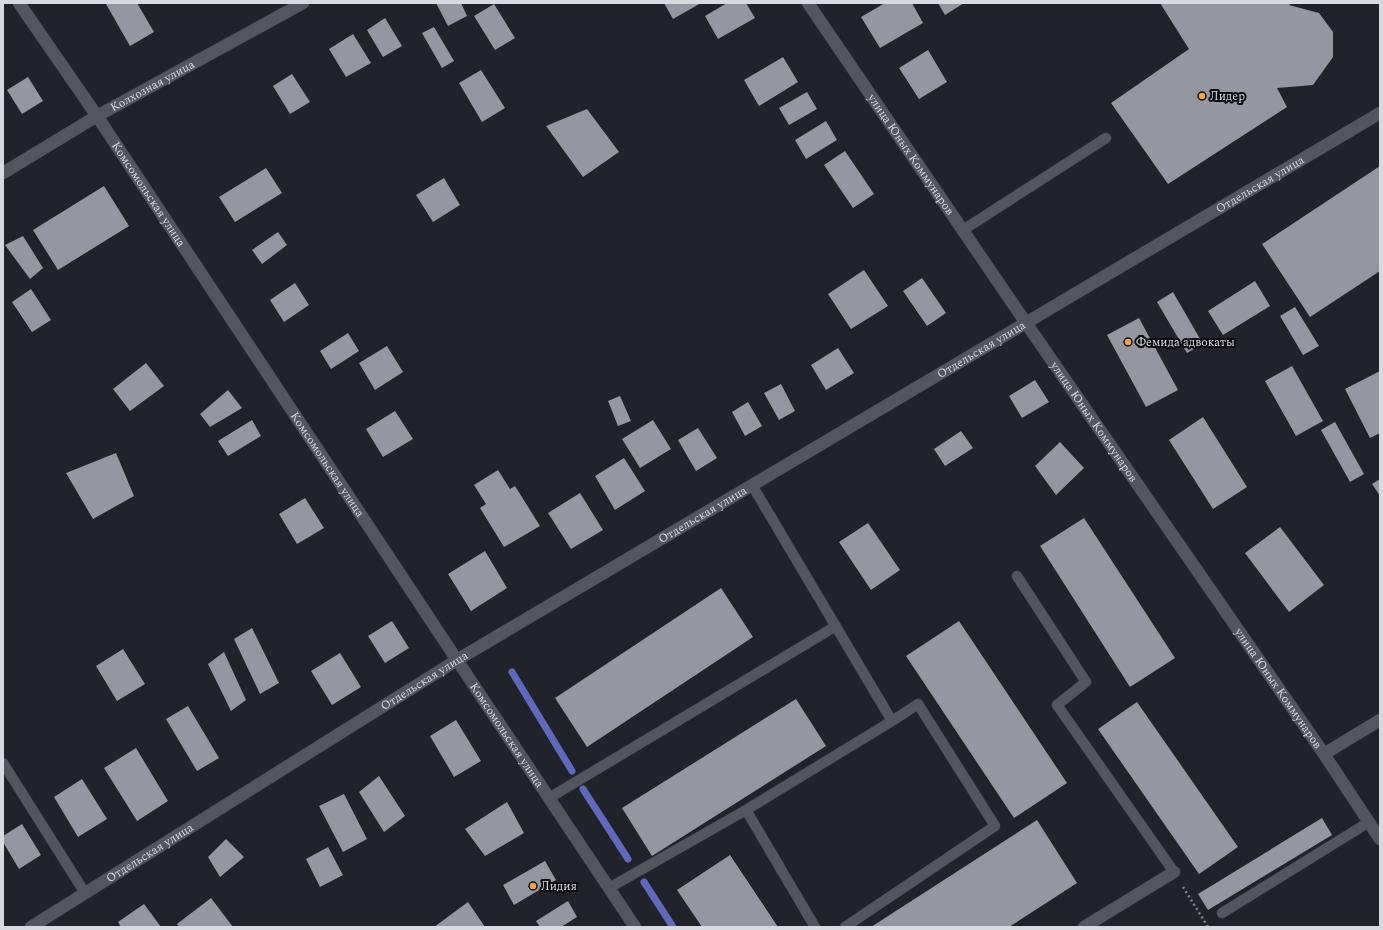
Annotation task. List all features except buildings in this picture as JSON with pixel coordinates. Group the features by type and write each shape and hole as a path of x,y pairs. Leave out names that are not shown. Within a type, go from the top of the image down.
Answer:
{"street":[{"name":"Комсомольская улица","path":"19,3 96,116 456,660 635,927"},
{"name":"Колхозная улица","path":"3,172 96,116 303,3"},
{"name":"улица Юных Коммунаров","path":"808,3 1026,323 1324,754 1380,839"},
{"name":"Отдельская улица","path":"31,927 456,660 1380,113"},
{"path":"1324,754 1380,720"},
{"path":"1084,927 1174,872"}],"lane":[{"path":"963,230 1106,138"},
{"path":"752,485 892,721"},
{"path":"1017,576 1086,682 1056,705 1174,872"},
{"path":"549,798 836,626"},
{"path":"609,888 746,810 918,704 994,826 845,927"},
{"path":"3,763 85,893"},
{"path":"746,810 815,927"},
{"path":"1222,913 1369,822"}],"path":[{"path":"1174,872 1208,927"}],"waterway":[{"path":"512,672 572,771"},
{"path":"583,789 628,859"},
{"path":"644,882 673,927"}],"place":[{"name":"Лидер","path":"1202,96"},
{"name":"Фемида адвокаты","path":"1128,342"},
{"name":"Лидия","path":"533,886"}]}
